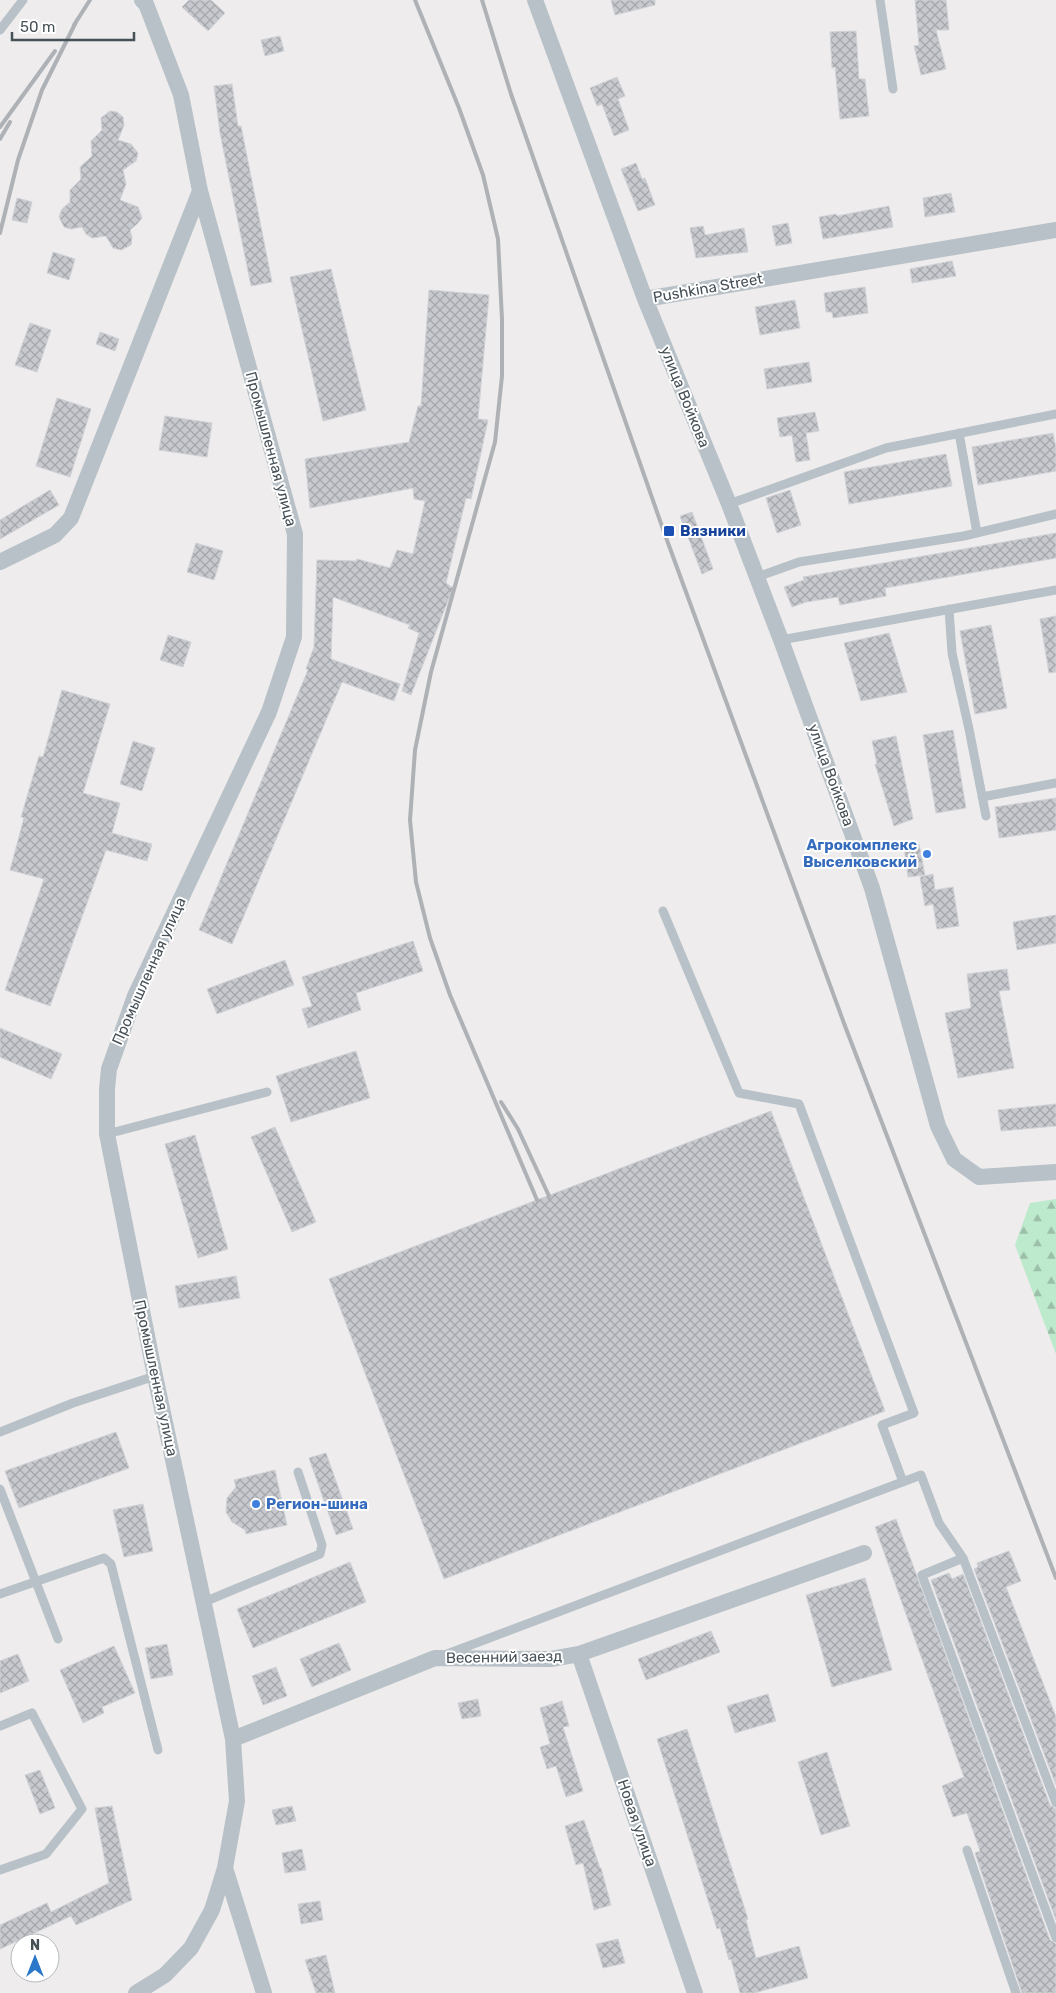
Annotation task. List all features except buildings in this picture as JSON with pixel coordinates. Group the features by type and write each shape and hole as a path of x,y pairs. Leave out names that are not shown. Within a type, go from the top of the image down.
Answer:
{"street":[{"name":"Pushkina Street","path":"535,0 645,299 1055,234"},
{"name":"Промышленная улица","path":"136,1993 165,1975 191,1948 212,1910 225,1868 236,1801 233,1739 155,1376 107,1134 108,1069 135,996 269,712 294,637 295,534 200,191 181,95 144,2"},
{"path":"0,562 55,535 71,518 200,191"},
{"name":"улица Войкова","path":"645,299 729,504 782,640 872,888 938,1126 954,1159 979,1177 1056,1172"},
{"name":"Весенний заезд","path":"233,1739 435,1658 550,1659 579,1654 864,1553"},
{"name":"Новая улица","path":"579,1654 695,1993"},
{"path":"225,1868 264,1993"}],"lane":[{"path":"0,30 22,0"},
{"path":"880,0 893,89"},
{"path":"729,504 886,448 1056,414"},
{"path":"959,433 977,534"},
{"path":"757,577 799,562 977,534 1056,514"},
{"path":"782,640 1056,590"},
{"path":"949,609 952,653 986,816"},
{"path":"982,797 1056,784"},
{"path":"663,911 739,1093 799,1104 914,1413 882,1425 903,1482"},
{"path":"107,1134 267,1092"},
{"path":"0,1432 73,1403 155,1376"},
{"path":"204,1602 320,1554 322,1545 298,1472"},
{"path":"435,1658 921,1475 939,1523 963,1558 1056,1803"},
{"path":"0,1489 58,1639"},
{"path":"0,1594 104,1558 111,1564 158,1750"},
{"path":"963,1558 922,1575 1056,1938"},
{"path":"0,1726 32,1713 82,1809 46,1854 0,1870"},
{"path":"967,1850 1016,1993"}],"green space":[{"path":"1056,1199 1056,1354 1015,1245 1030,1203"}],"railway":[{"path":"74,25 90,0"},
{"path":"415,0 459,108 483,175 498,239 502,319 502,376 495,442 431,672 415,750 410,820 416,882 430,938 450,995 537,1200"},
{"path":"482,0 511,94 664,532 845,1026 1056,1578"},
{"path":"0,233 18,160 42,90 77,20"},
{"path":"0,127 55,51"},
{"path":"0,139 10,122"},
{"path":"501,1102 518,1129 549,1196"}],"place":[{"name":"Вязники","path":"669,531"},
{"name":"Агрокомплекс Выселковский","path":"927,854"},
{"name":"Регион-шина","path":"256,1504"}]}
